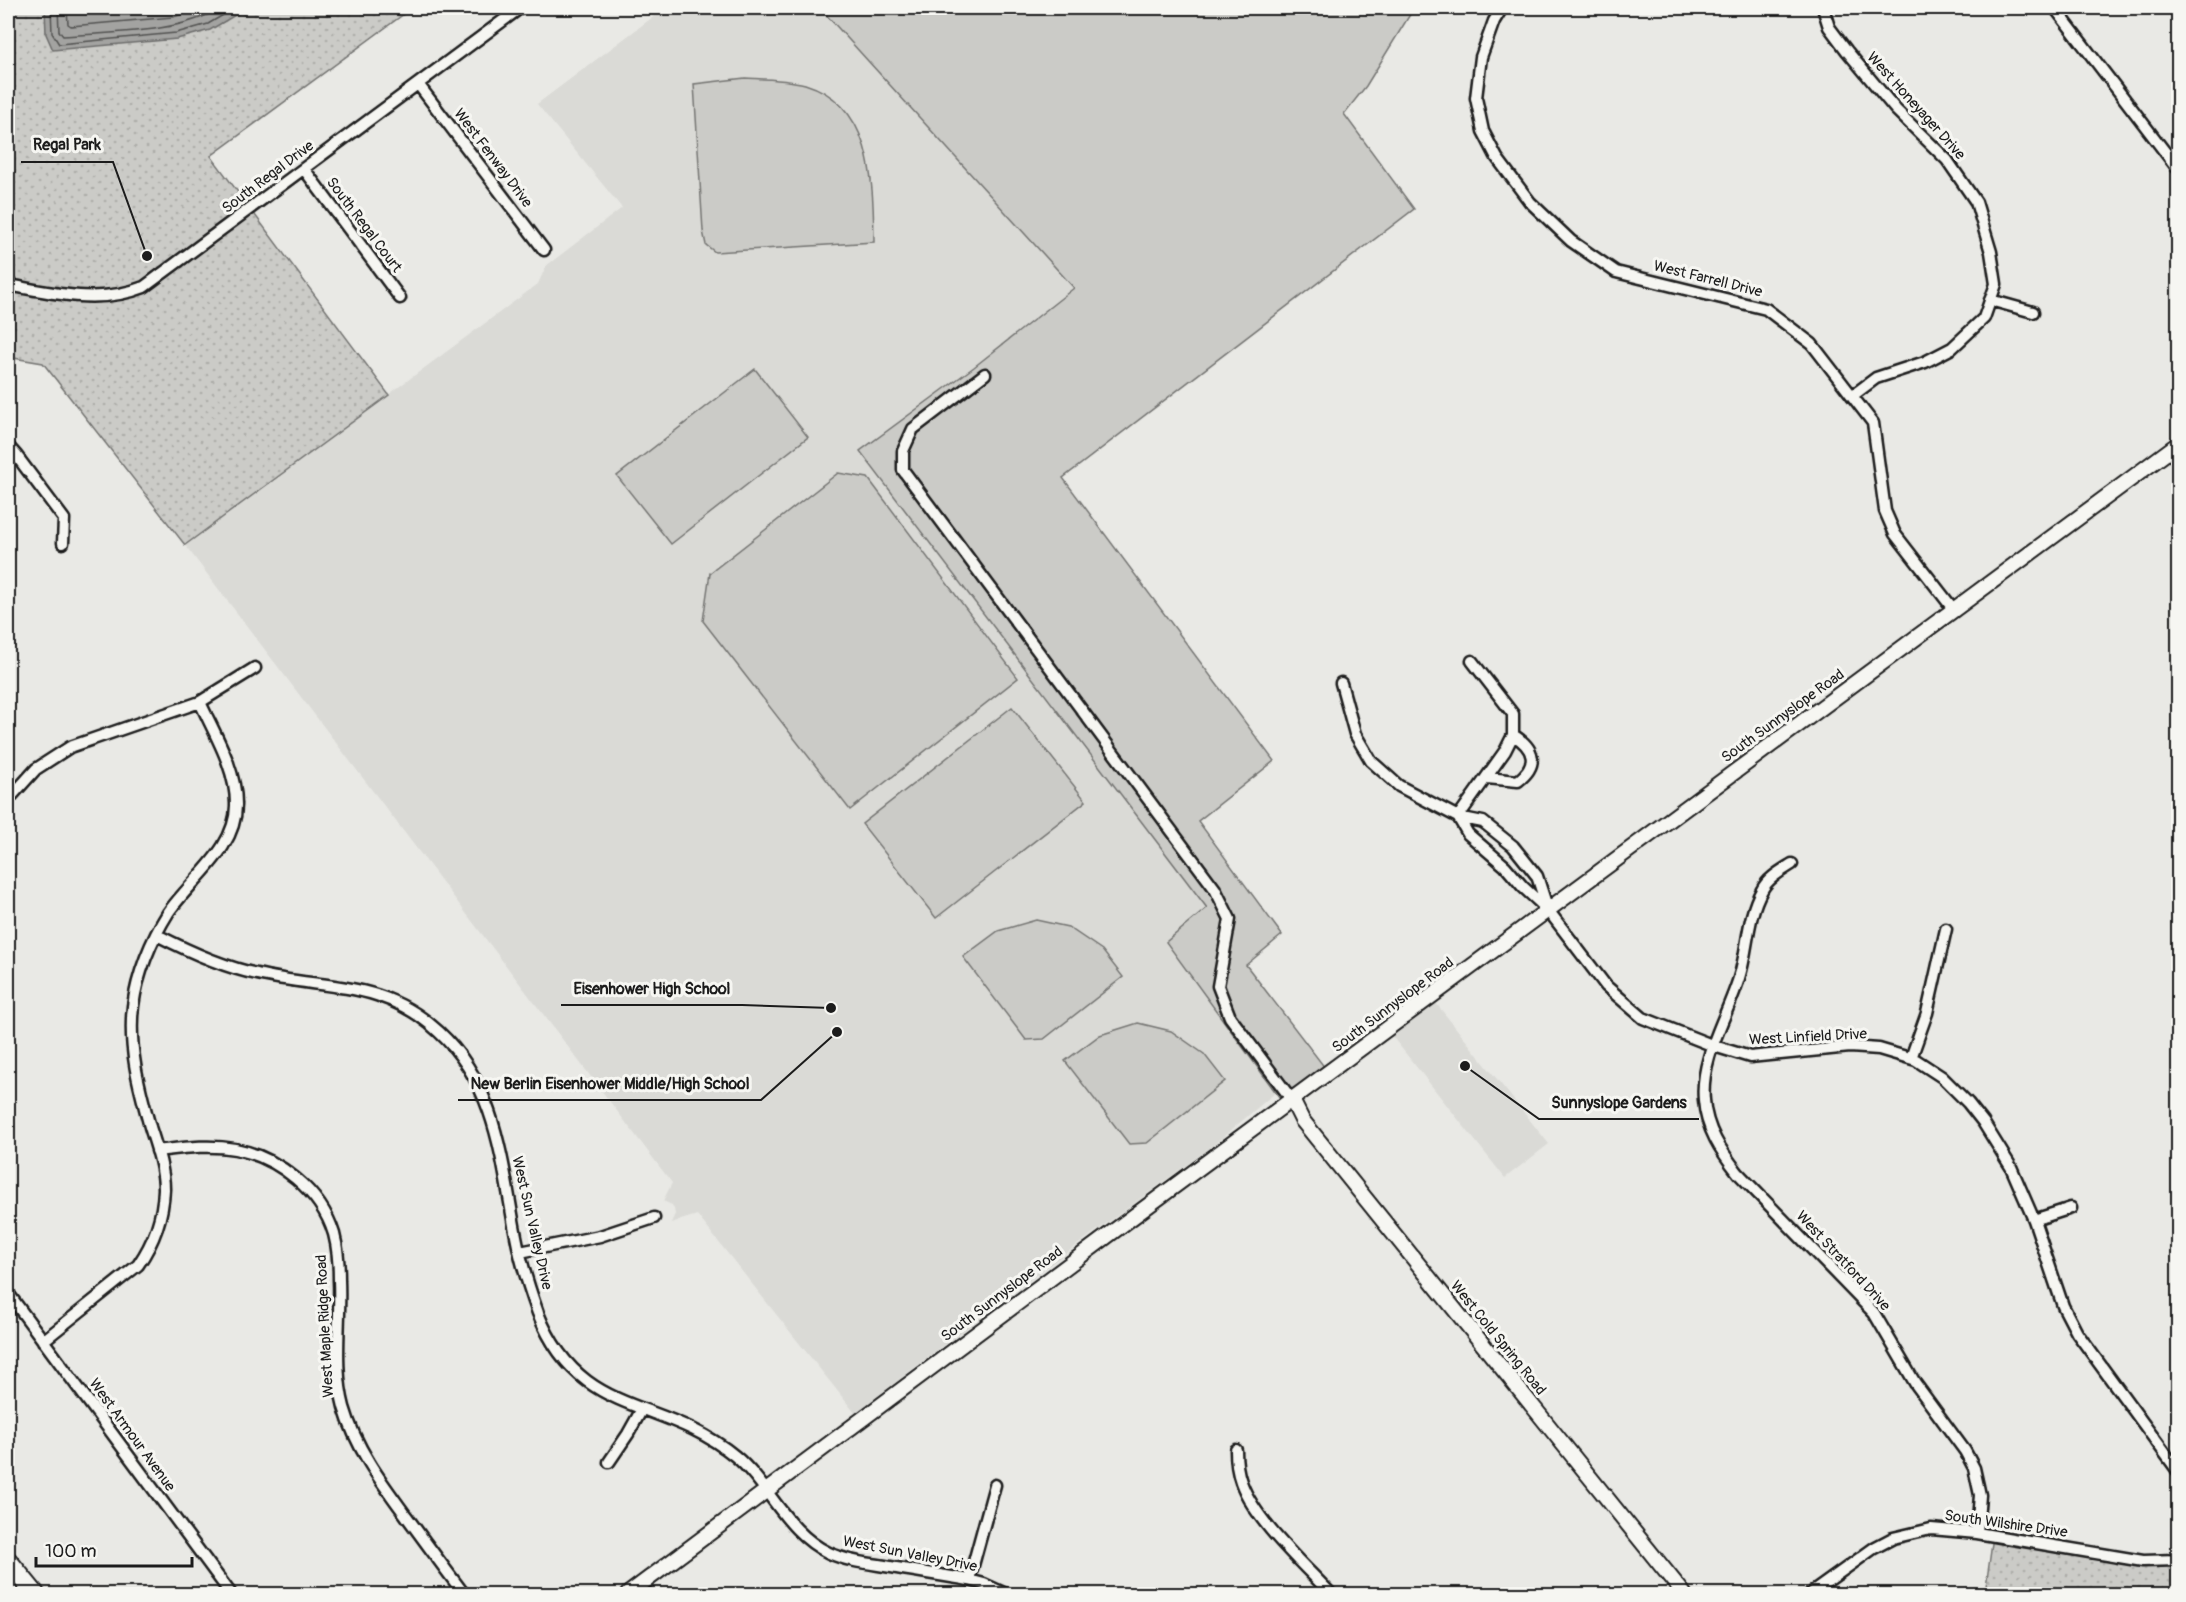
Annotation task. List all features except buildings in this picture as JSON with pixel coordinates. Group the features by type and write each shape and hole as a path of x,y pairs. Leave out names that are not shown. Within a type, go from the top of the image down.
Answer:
{"highway":[{"path":"8,1561 34,1594"}],"street":[{"name":"South Regal Drive","path":"8,285 96,298 128,294 155,280 517,8"},
{"name":"West Farrell Drive","path":"1502,8 1494,21 1481,57 1476,98 1483,131 1497,158 1530,202 1571,241 1616,272 1766,309 1812,344 1873,423 1888,522 1954,610"},
{"name":"West Honeyager Drive","path":"1823,8 1829,27 1847,51 1896,110 1947,160 1976,202 1991,252 1996,284 1984,318 1952,348 1925,362 1876,378 1852,396"},
{"path":"2055,8 2178,170"},
{"name":"West Fenway Drive","path":"418,84 544,250"},
{"name":"South Regal Court","path":"304,169 399,298"},
{"path":"1990,300 2033,312"},
{"path":"984,374 913,429 903,451 903,470 1215,889 1230,919 1218,986 1230,1017 1292,1100"},
{"name":"South Sunnyslope Road","path":"628,1594 1130,1219 2178,444"},
{"path":"8,446 64,519 63,543"},
{"path":"1458,817 1505,752 1513,735 1513,714 1472,661"},
{"path":"8,800 36,769 70,747 200,702 255,668"},
{"name":"West Linfield Drive","path":"1341,683 1354,734 1371,761 1399,786 1458,817 1483,822 1513,846 1537,876 1548,910"},
{"path":"43,1341 138,1265 156,1233 164,1181 158,1150 132,1056 131,1029 136,991 156,935 172,908 219,852 230,832 236,813 231,774 200,702"},
{"path":"1486,778 1518,781 1526,775 1532,764 1531,753 1524,741 1513,735"},
{"name":"West Linfield Drive","path":"1458,817 1468,834 1505,866 1523,887 1548,910 1590,967 1615,996 1632,1010 1658,1025 1750,1057 1861,1047 1879,1049 1911,1058 1942,1077 1983,1122 2011,1167 2034,1220 2070,1321 2178,1471"},
{"name":"West Stratford Drive","path":"1792,864 1770,879 1756,902 1739,980 1706,1072 1703,1099 1708,1124 1715,1141 1738,1173 1874,1313 1915,1383 1965,1451 1974,1468 1980,1495 1977,1533"},
{"path":"1911,1058 1924,1022 1946,929"},
{"name":"West Sun Valley Drive","path":"156,935 254,974 372,992 424,1018 441,1033 466,1064 488,1104 498,1140 520,1252 530,1290 549,1336 576,1373 590,1385 614,1398 701,1432 712,1439 747,1466 800,1534 827,1552 853,1561 969,1580 1006,1594"},
{"name":"West Cold Spring Road","path":"1292,1100 1302,1120 1684,1594"},
{"name":"West Maple Ridge Road","path":"158,1150 210,1146 233,1148 251,1153 264,1158 294,1177 314,1197 327,1217 338,1254 339,1382 351,1427 376,1476 464,1594"},
{"path":"2034,1220 2071,1208"},
{"path":"520,1252 600,1236 654,1218"},
{"name":"West Armour Avenue","path":"8,1293 231,1594"},
{"path":"609,1462 642,1409"},
{"path":"1236,1450 1241,1482 1253,1505 1286,1546 1331,1594"},
{"path":"969,1580 995,1485"},
{"name":"South Wilshire Drive","path":"1810,1594 1874,1548 1893,1538 1931,1529 1977,1533 2143,1561 2178,1560"}],"shaded area":[{"path":"13,8 412,8 211,156 389,395 185,545 43,363 8,357 8,43"},
{"path":"665,8 820,8 1074,288 974,367 860,451 1207,908 1166,942 1276,1092 1211,1147 1043,1270 855,1413 697,1215 671,1223 675,1214 674,1209 672,1205 663,1201 672,1183 185,545 538,284 546,266 622,208 537,104"},
{"path":"820,8 1414,8 1366,86 1344,114 1414,209 1063,478 1274,761 1198,821 1282,935 1246,965 1329,1073 1285,1105 1166,942 1207,908 860,451 974,367 1074,288"},
{"path":"745,78 805,84 828,94 845,109 857,128 865,149 870,172 874,242 715,252 706,245 703,231 694,84"},
{"path":"755,369 808,437 671,544 617,476"},
{"path":"838,473 868,478 1018,678 850,810 703,621 710,573"},
{"path":"1012,707 1086,801 936,918 862,824"},
{"path":"1036,920 1068,927 1102,950 1123,977 1044,1039 1026,1040 963,957 998,931"},
{"path":"1431,997 1549,1144 1505,1178 1387,1030"},
{"path":"1138,1023 1171,1031 1204,1054 1225,1081 1147,1143 1129,1144 1065,1061 1100,1035"},
{"path":"1993,1536 2143,1561 2178,1560 2178,1594 1985,1594"}],"water":[{"path":"45,8 247,8 210,30 177,39 53,50 46,34"}],"place":[{"name":"Regal Park","path":"147,256"},
{"name":"Eisenhower High School","path":"831,1008"},
{"name":"New Berlin Eisenhower Middle/High School","path":"837,1032"},
{"name":"Sunnyslope Gardens","path":"1465,1066"}]}
